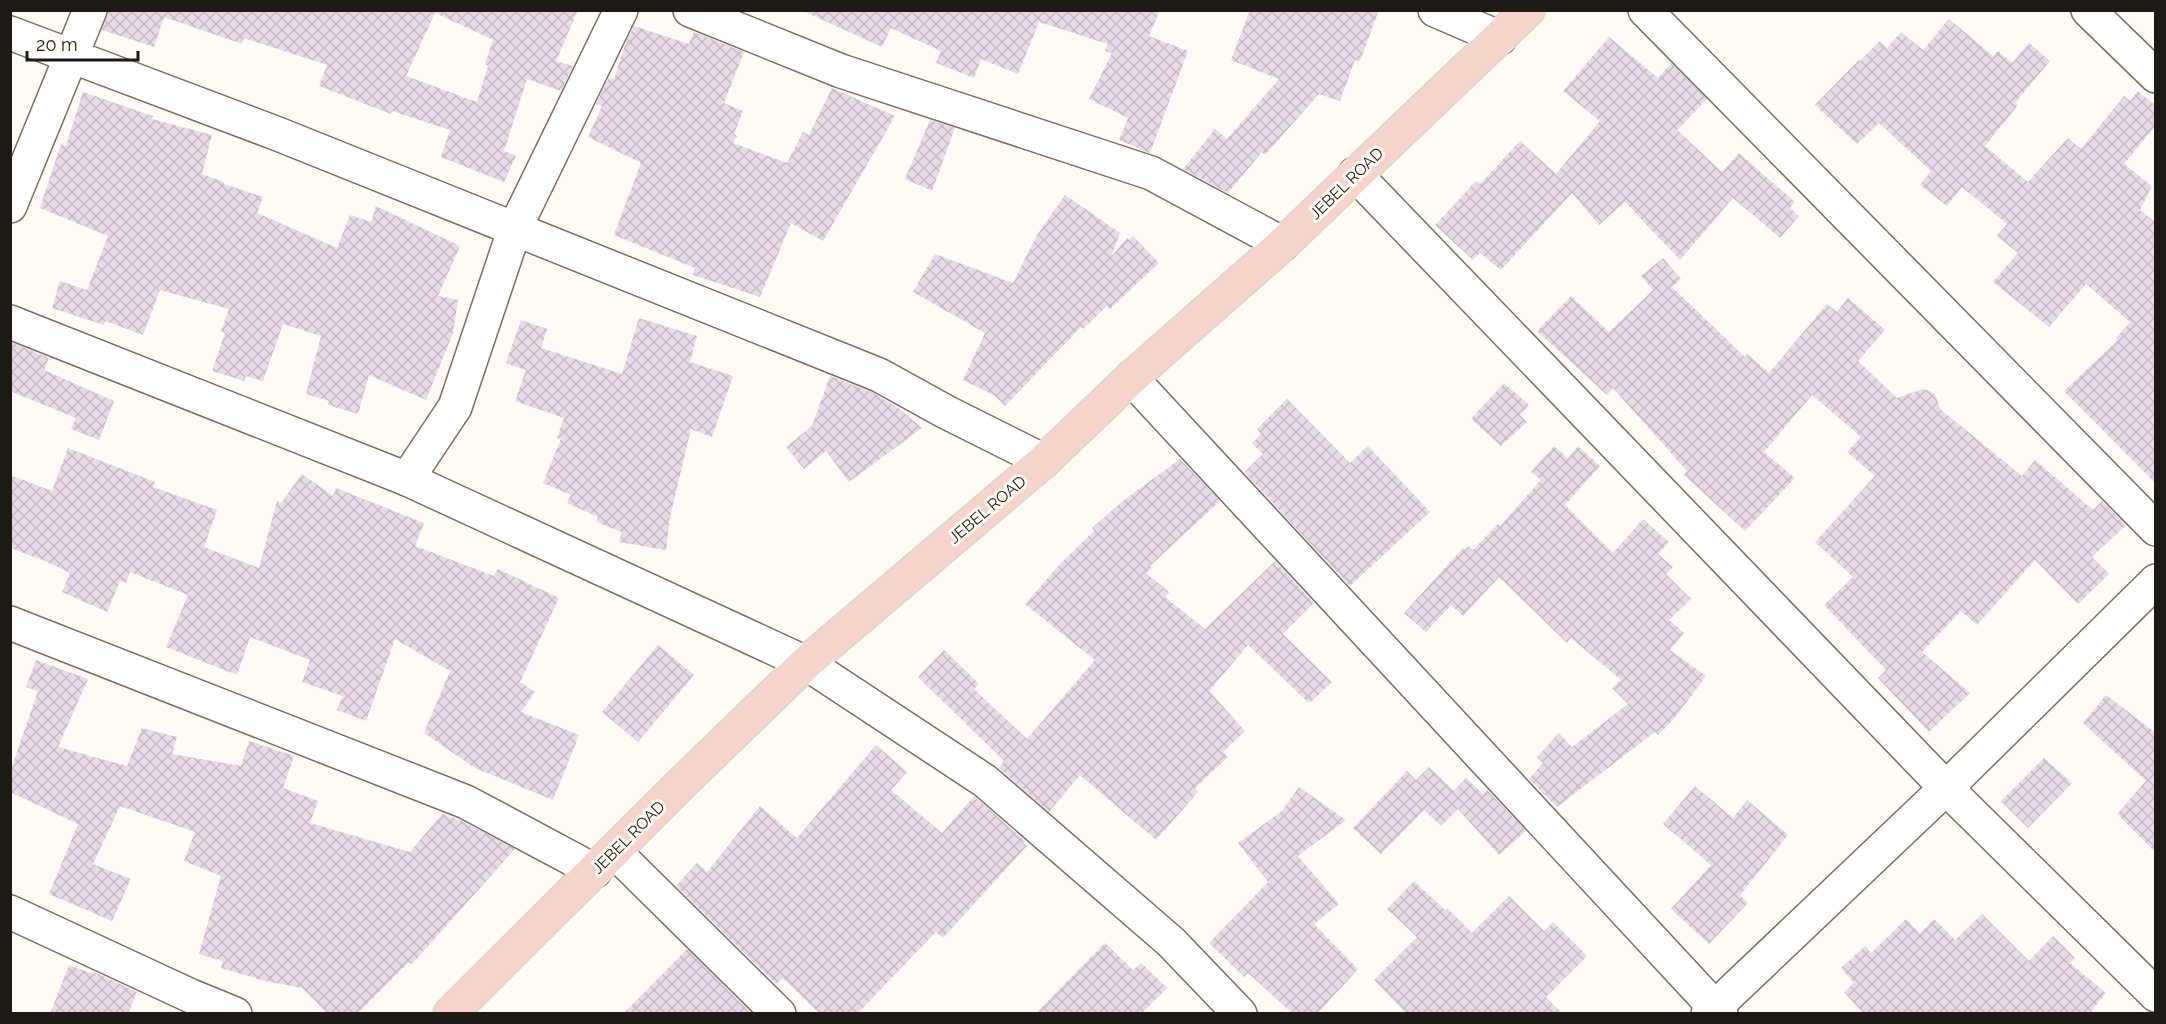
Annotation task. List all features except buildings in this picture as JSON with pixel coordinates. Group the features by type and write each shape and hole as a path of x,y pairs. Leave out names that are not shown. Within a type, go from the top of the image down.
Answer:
{"main road":[{"name":"JEBEL ROAD","path":"450,1014 806,663 1044,461 1131,378 1283,244 1528,10"}],"street":[{"path":"10,207 90,10"},
{"path":"407,479 455,406 514,228 621,10"},
{"path":"690,10 841,70 1151,172 1283,244"},
{"path":"1435,10 1500,38"},
{"path":"1645,10 2156,528"},
{"path":"2088,10 2156,76"},
{"path":"10,33 71,58 278,134 879,375 946,412 1044,461"},
{"path":"1355,174 1946,788 2156,995"},
{"path":"10,321 407,479 806,663 985,781 1171,942 1240,1014"},
{"path":"1131,378 1715,1011 2156,581"},
{"path":"10,623 466,802 605,861 779,1014"},
{"path":"10,912 235,1014"}]}
